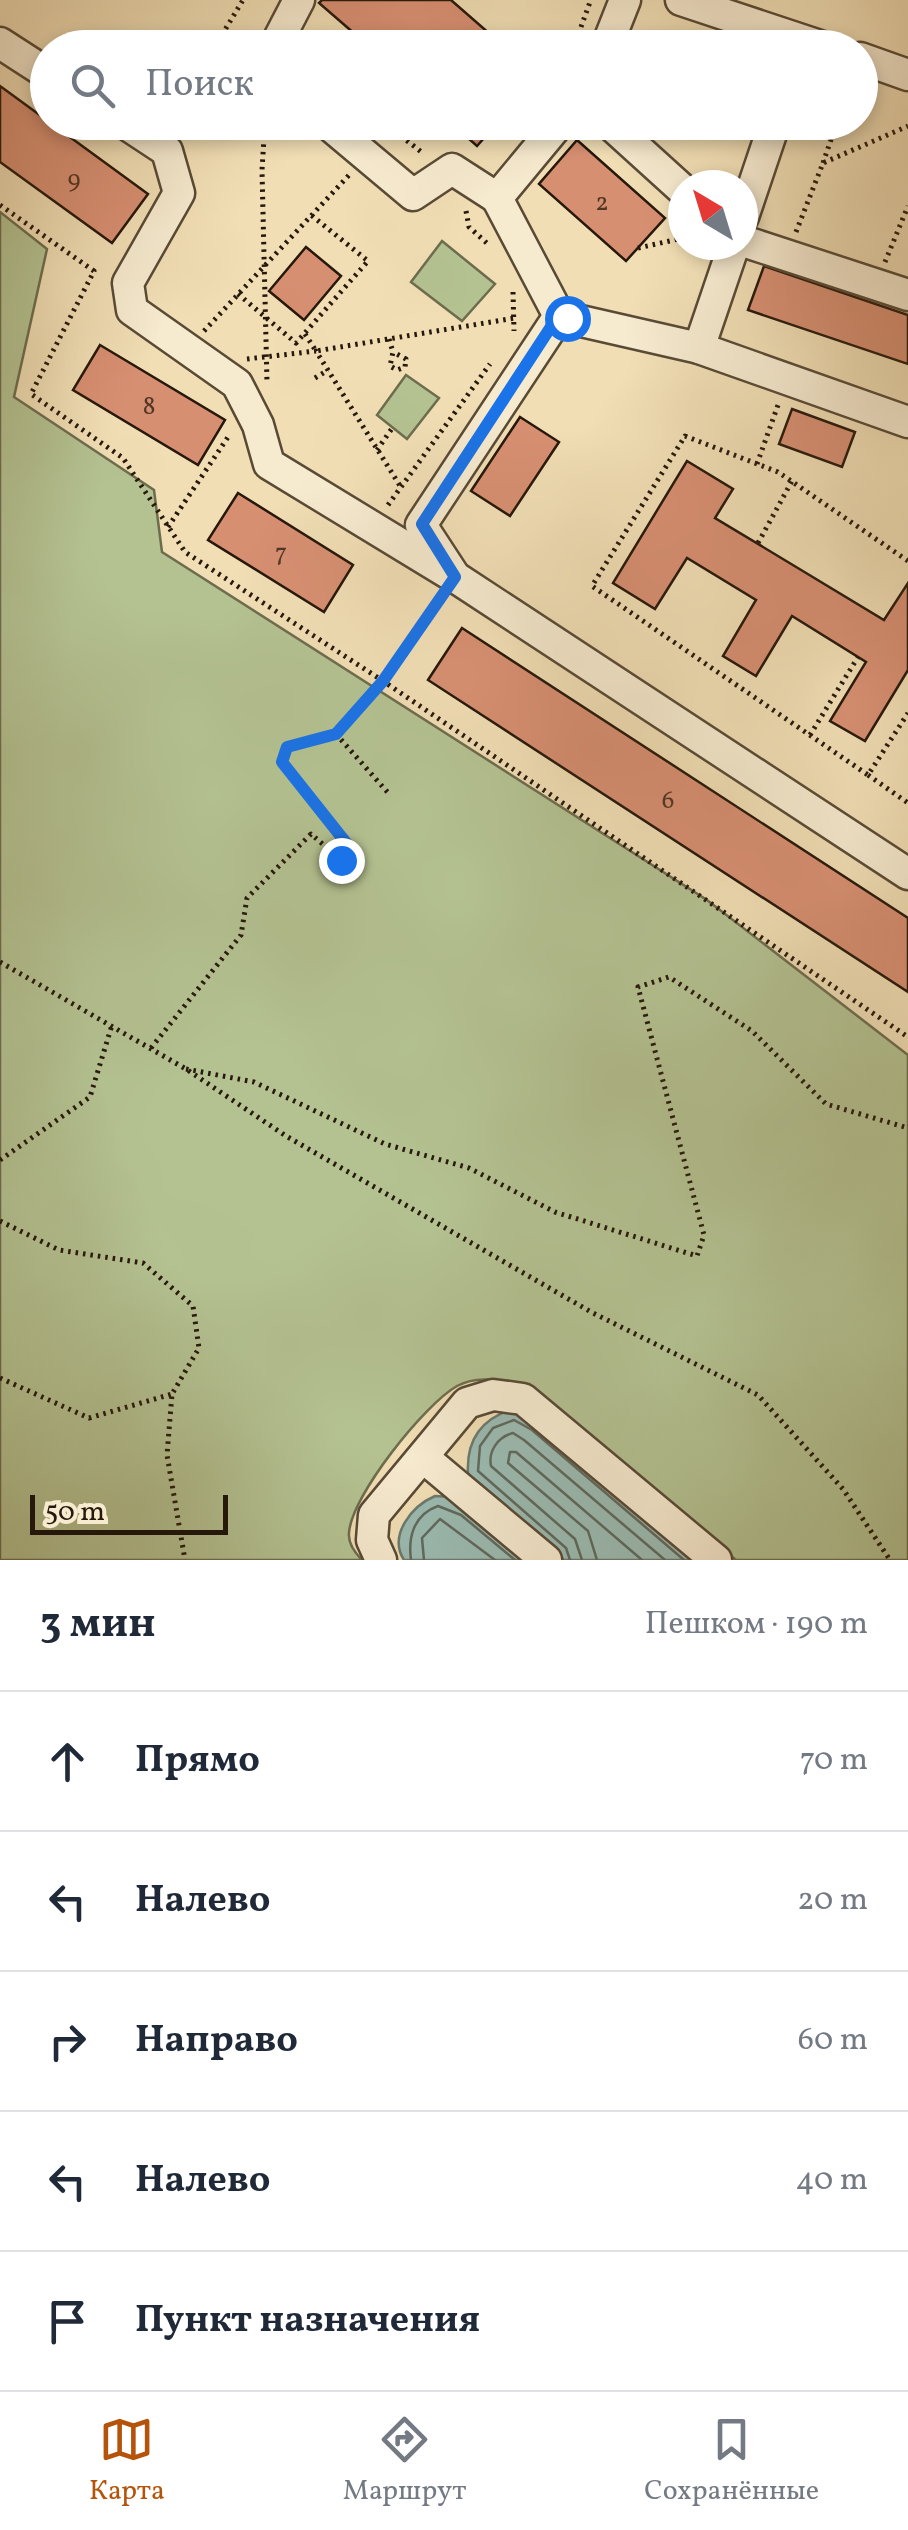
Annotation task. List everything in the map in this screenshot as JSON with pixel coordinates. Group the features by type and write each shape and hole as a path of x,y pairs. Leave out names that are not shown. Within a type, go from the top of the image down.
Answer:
{"street":[{"path":"283,30 299,0"},
{"path":"600,30 626,0"},
{"path":"681,0 766,30"},
{"path":"0,43 30,62"},
{"path":"878,64 908,75"},
{"path":"150,140 167,151 178,192 128,283 132,310 258,398 269,464 455,577 908,874"},
{"path":"347,140 412,195 452,170 497,198 558,316 699,348 908,422"},
{"path":"497,198 545,140"},
{"path":"628,140 668,176"},
{"path":"758,172 769,140"},
{"path":"758,245 902,282"},
{"path":"699,348 729,260"},
{"path":"455,577 422,524 558,316"},
{"path":"381,1560 372,1540 374,1515 467,1403 493,1395 523,1400 716,1560"},
{"path":"424,1458 546,1560"}],"path":[{"path":"224,30 242,0"},
{"path":"583,0 590,2 591,30"},
{"path":"878,139 908,126"},
{"path":"168,527 258,398 269,356 264,140"},
{"path":"796,232 830,140"},
{"path":"822,162 875,140"},
{"path":"210,345 198,337 354,170"},
{"path":"463,196 469,226 497,252"},
{"path":"0,205 94,271 32,394 123,458 184,552 383,681 908,1038"},
{"path":"902,282 883,265 908,206"},
{"path":"238,294 296,343 368,261 311,216"},
{"path":"778,226 813,239"},
{"path":"638,248 668,241"},
{"path":"504,345 516,329 512,283"},
{"path":"233,361 514,318"},
{"path":"304,334 402,489"},
{"path":"388,339 393,352"},
{"path":"381,509 402,489 493,361"},
{"path":"314,378 328,370"},
{"path":"757,464 781,397"},
{"path":"378,450 394,428"},
{"path":"908,561 792,481 684,436 592,586 908,803"},
{"path":"758,544 792,481"},
{"path":"151,1048 241,935 247,898 311,834 341,860 351,849 282,762 287,747 336,734 383,681 455,577"},
{"path":"810,736 858,657"},
{"path":"868,775 908,713"},
{"path":"336,734 390,794"},
{"path":"0,962 186,1069 286,1136 591,1312 758,1394 843,1489 890,1560"},
{"path":"186,1069 254,1082 385,1144 469,1168 556,1212 696,1256 704,1235 638,987 669,977 752,1031 826,1104 908,1128"},
{"path":"0,1160 90,1098 112,1025"},
{"path":"0,1220 59,1250 142,1263 193,1306 198,1348 172,1394 167,1455 185,1560"},
{"path":"0,1378 89,1418 172,1394"}],"green space":[{"path":"0,212 47,249 14,397 154,490 162,552 707,900 908,1055 908,1560 736,1560 524,1387 482,1379 466,1382 443,1396 409,1431 376,1475 362,1497 349,1533 352,1548 362,1560 0,1560"},
{"path":"442,241 495,284 462,321 411,282"},
{"path":"406,375 439,398 407,439 377,415"}],"water":[{"path":"513,1409 699,1560 564,1560 468,1474 477,1433 492,1419"},
{"path":"435,1496 451,1497 530,1560 404,1560 399,1541 405,1522"}],"building":[{"path":"451,0 485,30 350,30 319,3"},
{"path":"0,86 30,108 30,140 74,140 148,194 112,243 0,162"},
{"path":"577,140 665,218 626,261 539,184"},
{"path":"306,247 341,276 304,320 269,291"},
{"path":"764,266 908,315 908,364 748,310"},
{"path":"100,345 225,420 198,465 73,390"},
{"path":"792,409 855,432 842,467 779,444"},
{"path":"520,417 559,442 510,516 471,491"},
{"path":"687,461 733,489 715,518 884,620 908,583 908,670 865,741 830,721 866,662 792,616 756,676 723,656 756,600 687,558 655,609 613,583"},
{"path":"238,493 353,565 324,612 208,540"},
{"path":"462,628 908,918 908,992 428,680"}],"route":[{"path":"341,860 351,849 282,762 287,747 336,734 383,681 455,577 422,524 558,316 567,318"}]}
